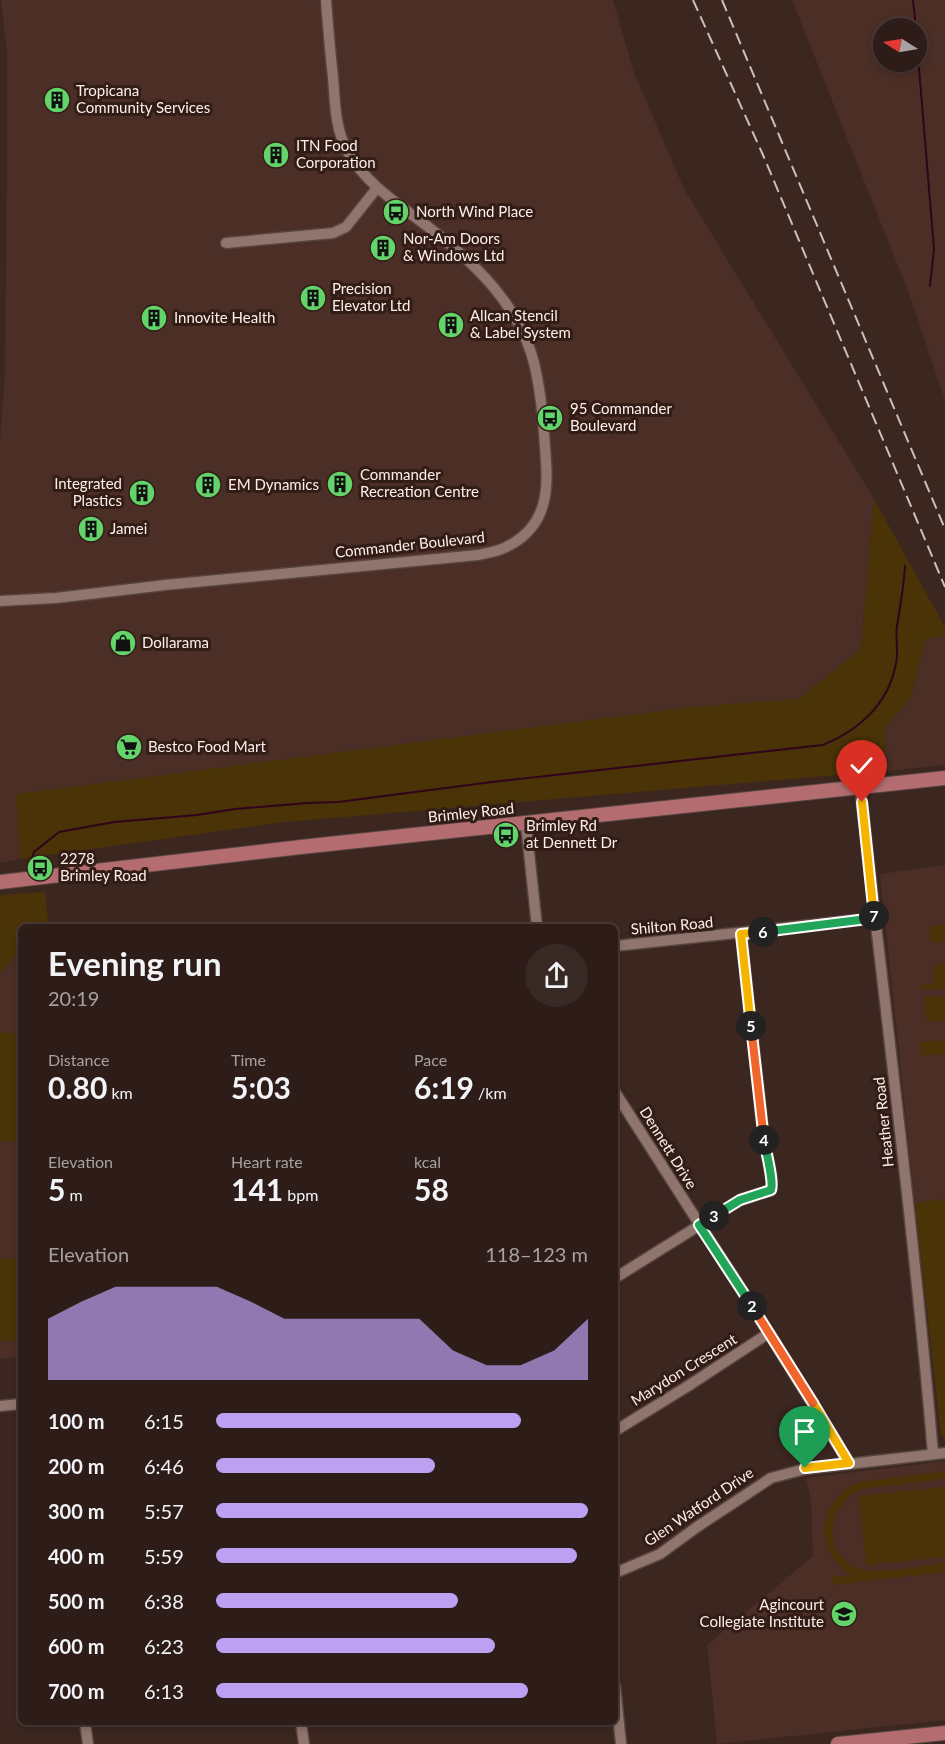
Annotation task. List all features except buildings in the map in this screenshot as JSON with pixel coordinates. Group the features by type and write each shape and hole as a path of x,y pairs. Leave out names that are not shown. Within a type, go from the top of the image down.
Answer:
{"main road":[{"name":"Brimley Road","path":"0,882 301,847 945,778"},
{"path":"838,1744 889,1742 945,1733"}],"street":[{"name":"Commander Boulevard","path":"0,601 56,598 478,555 504,549 524,536 533,526 546,502 548,485 534,364 519,326 495,288 468,259 377,188 362,173 346,150 338,128 326,0"},
{"path":"226,243 333,233 346,227 377,188"},
{"name":"Heather Road","path":"860,786 901,1122 933,1454"},
{"path":"526,824 537,924"},
{"name":"Shilton Road","path":"618,946 875,918"},
{"path":"618,1276 740,1200 771,1190 773,1184 764,1139 741,934"},
{"name":"Dennett Drive","path":"618,1097 849,1463"},
{"name":"Marydon Crescent","path":"618,1429 769,1333"},
{"path":"0,1406 18,1404"},
{"name":"Glen Watford Drive","path":"618,1572 660,1554 765,1480 793,1470 945,1453"},
{"path":"618,1714 621,1744"},
{"path":"85,1725 87,1744"},
{"path":"301,1725 304,1744"}],"shaded area":[{"path":"1,0 613,0 633,70 684,189 874,499 861,649 798,699 691,707 17,794 20,859 0,863 0,441 5,372 7,154 7,54"},
{"path":"792,0 945,0 945,400 910,296"},
{"path":"874,499 945,627 945,636 926,639 910,699 884,729 886,771 285,822 20,859 16,794 691,707 798,699 861,649"},
{"path":"945,636 945,765 886,771 884,729 910,699 926,639"},
{"path":"945,865 945,1199 915,1203 880,874"},
{"path":"45,892 48,921 45,924 18,924 18,953 0,973 0,895"},
{"path":"945,924 945,942 931,943 929,927"},
{"path":"18,953 18,1357 0,1359 0,973"},
{"path":"945,963 945,989 921,989 920,985 933,983 934,964"},
{"path":"945,996 945,1021 927,1022 924,997"},
{"path":"0,1032 18,1034 18,1142 0,1141"},
{"path":"945,1040 945,1054 921,1056 920,1042"},
{"path":"945,1199 945,1440 941,1434 915,1203"},
{"path":"0,1259 18,1259 18,1340 0,1341"},
{"name":"Agincourt Collegiate Institute","path":"945,1461 945,1720 717,1744 707,1645 813,1556 811,1500 806,1478"},
{"path":"945,1471 945,1479 862,1489 850,1496 842,1505 835,1516 832,1528 837,1551 857,1568 875,1571 945,1563 945,1572 833,1585 832,1577 850,1575 831,1554 824,1532 828,1511 841,1494 860,1482"},
{"path":"945,1487 945,1557 866,1565 859,1496"}],"waterway":[{"path":"913,0 915,18"},
{"path":"919,72 934,249 930,286"},
{"path":"31,860 34,852 59,832 114,822 197,815 235,809 338,802 492,782 823,745 861,723 880,703 887,691 897,658 897,631 905,566"}],"railway":[{"path":"693,0 763,155 945,587"},
{"path":"722,0 945,529"}],"place":[{"name":"Tropicana Community Services","path":"57,100"},
{"name":"ITN Food Corporation","path":"276,155"},
{"name":"North Wind Place","path":"396,212"},
{"name":"Nor-Am Doors & Windows Ltd","path":"383,248"},
{"name":"Precision Elevator Ltd","path":"313,298"},
{"name":"Innovite Health","path":"154,318"},
{"name":"Allcan Stencil & Label System","path":"451,325"},
{"name":"95 Commander Boulevard","path":"550,418"},
{"name":"Commander Recreation Centre","path":"340,484"},
{"name":"EM Dynamics","path":"208,485"},
{"name":"Integrated Plastics","path":"142,493"},
{"name":"Jamei","path":"91,529"},
{"name":"Dollarama","path":"123,643"},
{"name":"Bestco Food Mart","path":"129,747"},
{"name":"Brimley Rd at Dennett Dr","path":"506,835"},
{"name":"2278 Brimley Road","path":"40,868"},
{"name":"Agincourt Collegiate Institute","path":"844,1614"}],"route":[{"path":"805,1468 849,1463 699,1225 740,1200 767,1193 773,1184 764,1139 741,934 875,918 862,802"}]}
